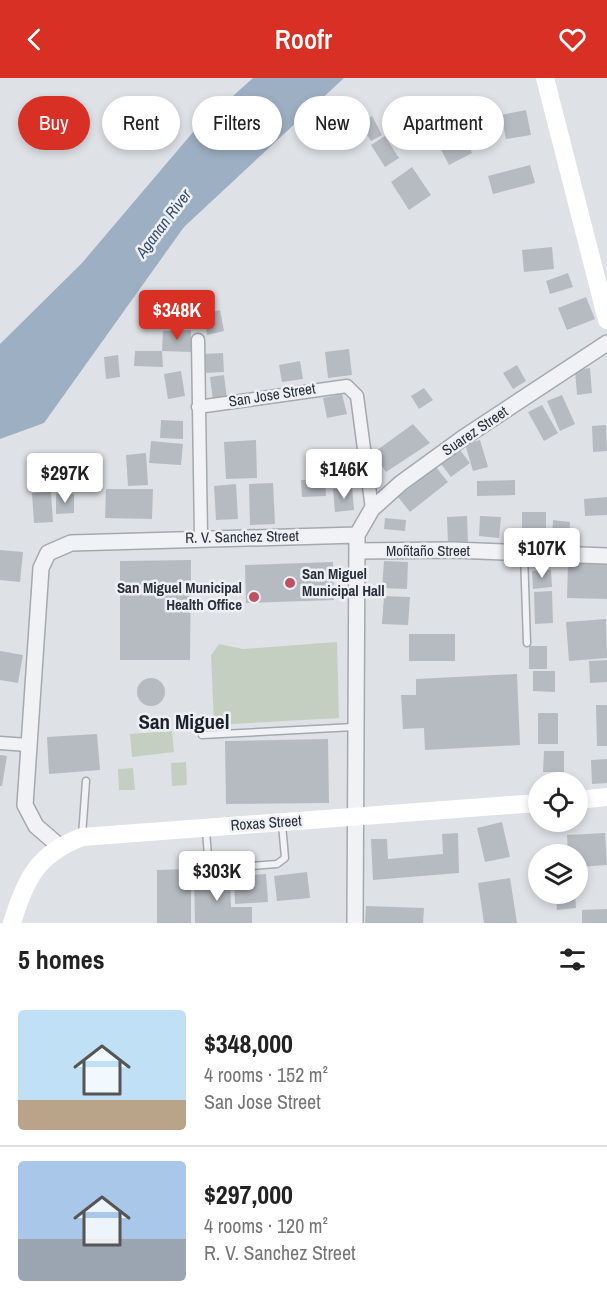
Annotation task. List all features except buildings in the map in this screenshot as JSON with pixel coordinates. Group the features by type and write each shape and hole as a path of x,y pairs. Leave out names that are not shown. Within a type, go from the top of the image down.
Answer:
{"main road":[{"path":"545,78 607,320"},
{"path":"588,799 607,797"},
{"name":"Roxas Street","path":"12,923 20,896 32,872 58,845 81,837 528,804"}],"street":[{"path":"198,340 201,537"},
{"name":"Suarez Street","path":"357,535 372,509 401,483 463,438 607,343"},
{"name":"San Jose Street","path":"198,407 347,386 357,396 372,509"},
{"path":"354,923 357,535"},
{"name":"R. V. Sanchez Street","path":"58,845 36,826 25,805 41,568 48,553 71,543 201,537 357,535"},
{"name":"Moñtaño Street","path":"357,551 423,550 607,556"},
{"path":"0,743 28,745"}],"lane":[{"path":"524,553 527,643"},
{"path":"202,735 356,727"},
{"path":"81,837 86,781"},
{"path":"206,828 208,856 222,868 283,861 285,851 282,822"}],"green space":[{"path":"337,642 339,718 214,725 211,655 219,644 243,649"},
{"path":"172,731 174,752 132,757 130,734"},
{"path":"186,762 187,785 172,786 171,763"},
{"path":"133,768 135,790 119,790 118,769"}],"water":[{"path":"253,78 344,78 325,96 294,96 294,125 282,136 282,96 233,96"},
{"name":"Aganan River","path":"192,133 192,150 267,150 184,227 44,423 0,439 0,344 82,263"}],"place":[{"name":"San Miguel Municipal Hall","path":"290,583"},
{"name":"San Miguel Municipal Health Office","path":"254,597"}],"district":[{"name":"San Miguel","path":"184,722"}]}
